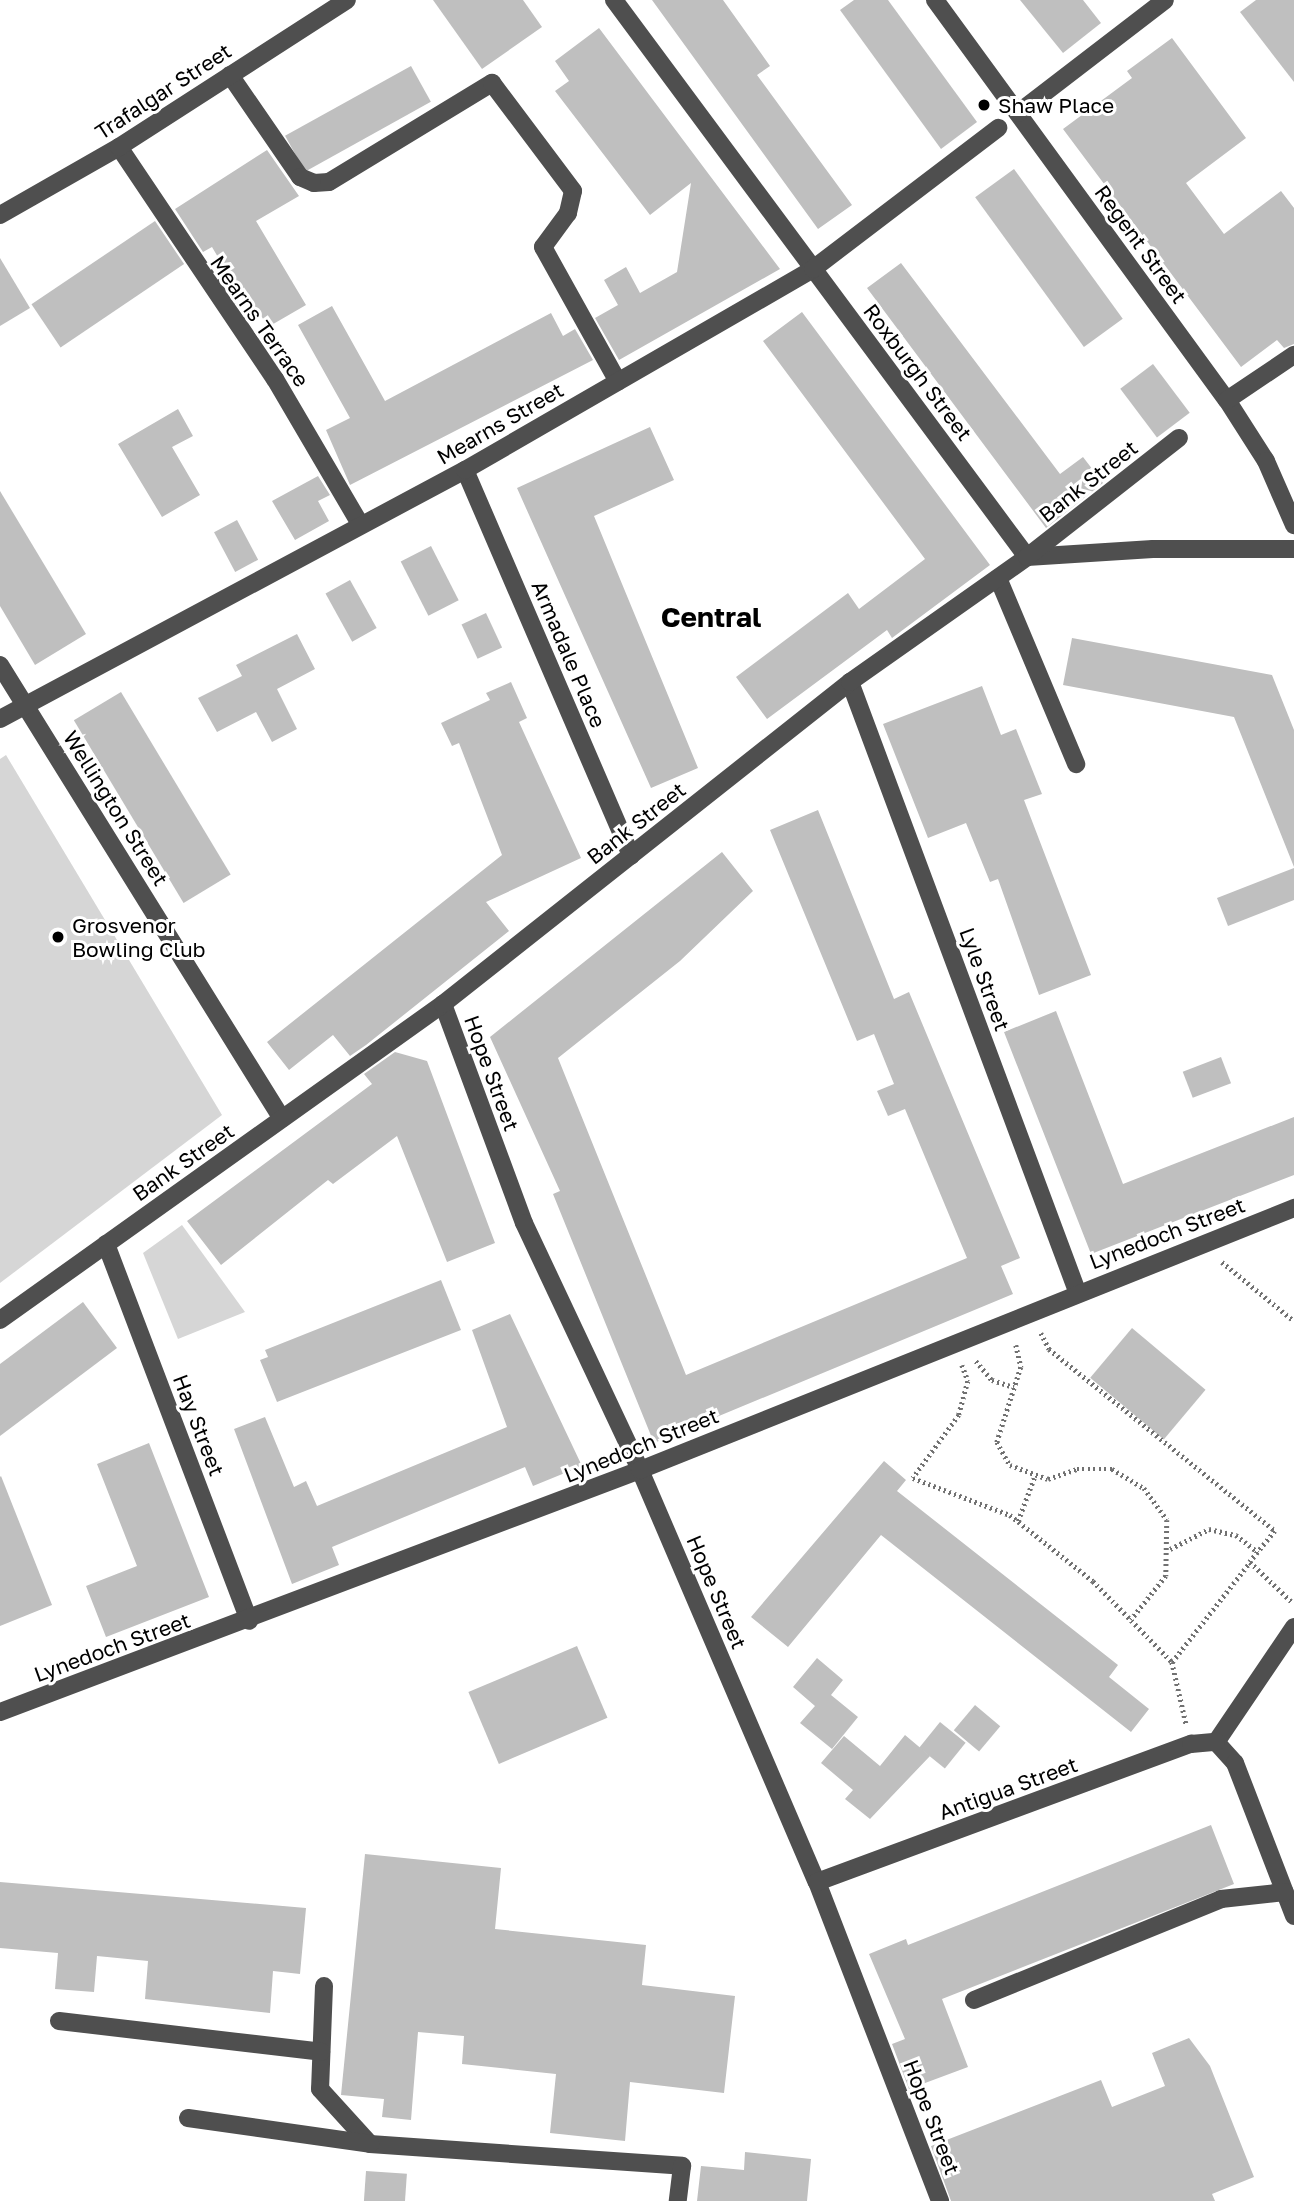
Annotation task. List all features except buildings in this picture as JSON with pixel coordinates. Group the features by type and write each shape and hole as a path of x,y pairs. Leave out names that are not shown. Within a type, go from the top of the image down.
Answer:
{"street":[{"name":"Trafalgar Street","path":"0,215 119,147 346,0"},
{"name":"Roxburgh Street","path":"614,0 1027,557"},
{"name":"Regent Street","path":"935,0 1227,400 1266,461 1294,525"},
{"path":"1018,113 1164,0"},
{"path":"230,75 300,177 314,183 329,182 492,83 573,191 568,212 543,247 618,382"},
{"name":"Mearns Street","path":"0,719 465,470 813,269 998,128"},
{"name":"Mearns Terrace","path":"119,147 275,379 360,524"},
{"path":"1227,400 1294,355"},
{"name":"Bank Street","path":"0,1320 443,1004 850,682 1027,557 1179,438"},
{"name":"Armadale Place","path":"465,470 631,856"},
{"path":"1027,557 1153,549 1294,549"},
{"path":"998,578 1076,764"},
{"name":"Wellington Street","path":"0,665 282,1119"},
{"name":"Lyle Street","path":"850,682 1077,1291"},
{"name":"Hope Street","path":"443,1004 524,1223 640,1470 817,1882 940,2201"},
{"name":"Lynedoch Street","path":"0,1713 249,1621 640,1470 1077,1291 1294,1208"},
{"name":"Hay Street","path":"106,1244 249,1621"},
{"path":"1294,1627 1216,1742 1235,1763 1294,1916"},
{"name":"Antigua Street","path":"817,1882 1191,1744 1216,1742"},
{"path":"974,2000 1222,1899 1285,1892"},
{"path":"324,1986 320,2089 370,2144"},
{"path":"59,2021 321,2052"},
{"path":"188,2118 370,2144 682,2166 678,2201"}],"path":[{"path":"1201,1244 1294,1321"},
{"path":"1030,1311 1049,1349 1275,1531 1172,1662"},
{"path":"1005,1322 1020,1354 1014,1387 998,1442 1010,1465 1034,1478 1098,1467 1126,1475 1158,1503 1169,1549 1166,1576 1131,1620"},
{"path":"958,1341 983,1373 1014,1387"},
{"path":"958,1341 968,1381 964,1401 913,1478 1018,1521 1131,1620 1172,1662 1191,1744"},
{"path":"1018,1521 1034,1478"},
{"path":"1169,1549 1209,1529 1237,1535 1258,1552"},
{"path":"1250,1562 1294,1604"}],"shaded area":[{"name":"Grosvenor Bowling Club","path":"6,755 222,1115 0,1283 0,759"},
{"path":"182,1225 245,1312 178,1339 143,1253"}],"place":[{"name":"Shaw Place","path":"984,105"},
{"name":"Grosvenor Bowling Club","path":"58,937"}],"district":[{"name":"Central","path":"711,617"}]}
